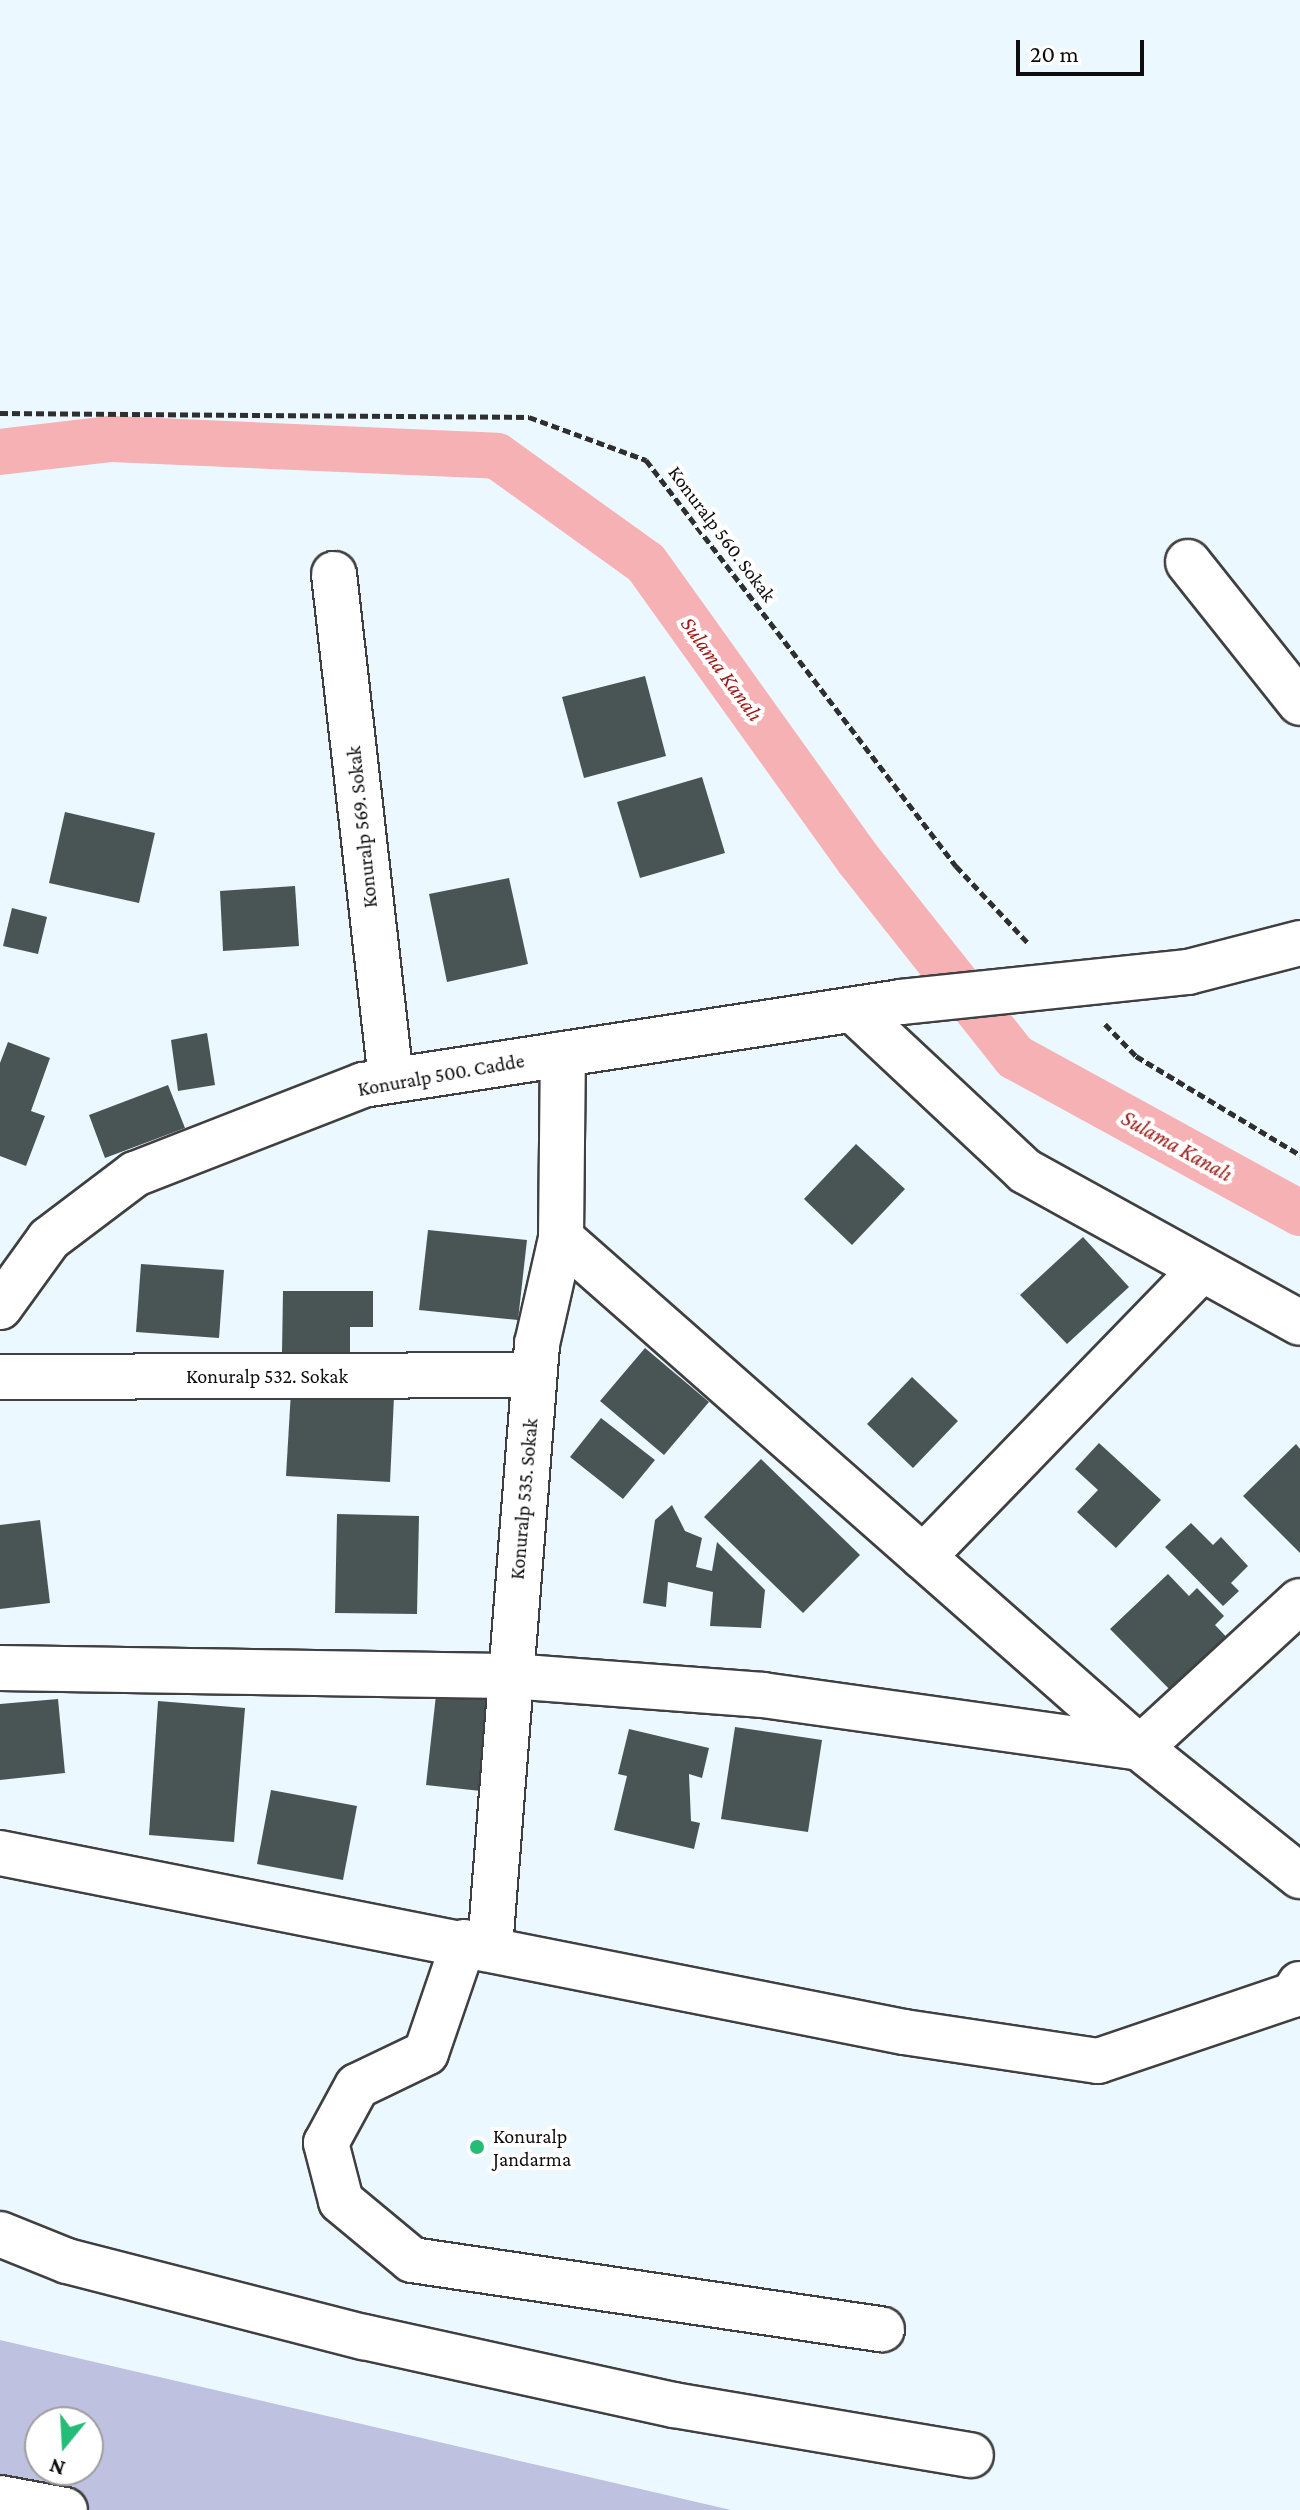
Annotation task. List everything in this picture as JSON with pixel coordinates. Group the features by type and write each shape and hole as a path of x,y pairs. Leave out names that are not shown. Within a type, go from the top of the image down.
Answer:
{"street":[{"path":"1188,562 1300,703"},
{"name":"Konuralp 569. Sokak","path":"334,574 391,1080"},
{"name":"Konuralp 500. Cadde","path":"0,1307 49,1239 135,1174 363,1085 901,1002 1020,987 1188,972 1300,943"},
{"path":"853,1010 1025,1171 1300,1323"},
{"name":"Konuralp 535. Sokak","path":"563,1054 561,1238 534,1375 510,1676 477,1944 426,2053 357,2086 326,2143 341,2201 412,2260 882,2329"},
{"path":"561,1238 1140,1748 1300,1876"},
{"path":"923,1557 1202,1269"},
{"name":"Konuralp 532. Sokak","path":"0,1377 534,1375"},
{"path":"1140,1748 1300,1601"},
{"path":"0,1668 510,1676 763,1695 1140,1748"},
{"path":"0,1853 477,1944 904,2032 1098,2061 1293,1995 1300,1984"},
{"path":"0,2234 67,2261 364,2337 674,2405 971,2455"},
{"path":"0,2498 65,2510"}],"path":[{"name":"Konuralp 560. Sokak","path":"0,413 529,417 646,460 956,866 1136,1056 1300,1155"}],"shaded area":[{"path":"0,2340 731,2510 0,2510"}],"building":[{"path":"645,676 666,756 584,778 562,697"},
{"path":"702,777 725,853 640,878 617,802"},
{"path":"65,812 155,833 139,903 49,883"},
{"path":"509,878 528,964 447,982 429,894"},
{"path":"295,886 299,946 223,951 220,891"},
{"path":"12,908 47,917 38,954 3,946"},
{"path":"207,1033 215,1085 178,1091 171,1040"},
{"path":"8,1042 50,1058 31,1111 45,1116 26,1166 0,1156 0,1063"},
{"path":"168,1085 185,1128 105,1158 89,1115"},
{"path":"856,1144 905,1189 852,1245 804,1199"},
{"path":"428,1230 527,1240 518,1320 419,1310"},
{"path":"1083,1237 1129,1287 1067,1344 1020,1295"},
{"path":"141,1264 224,1270 219,1338 136,1332"},
{"path":"283,1291 373,1291 373,1327 350,1327 350,1352 282,1352"},
{"path":"645,1348 709,1402 664,1455 600,1401"},
{"path":"912,1377 958,1421 913,1468 867,1424"},
{"path":"291,1391 394,1397 390,1482 286,1476"},
{"path":"601,1418 655,1460 623,1499 570,1457"},
{"path":"1099,1443 1161,1500 1116,1548 1077,1512 1098,1490 1075,1469"},
{"path":"1296,1444 1300,1449 1300,1553 1243,1496"},
{"path":"761,1459 860,1555 803,1613 704,1517"},
{"path":"672,1505 685,1531 702,1538 696,1567 712,1571 717,1542 765,1590 761,1628 710,1626 713,1592 668,1582 666,1607 643,1603 655,1520"},
{"path":"337,1514 419,1516 417,1614 335,1613"},
{"path":"40,1520 50,1603 0,1609 0,1525"},
{"path":"1191,1523 1213,1545 1221,1537 1248,1566 1231,1583 1239,1591 1223,1606 1165,1547"},
{"path":"1168,1574 1189,1596 1197,1588 1224,1616 1215,1625 1236,1647 1180,1700 1110,1629"},
{"path":"436,1695 500,1701 490,1792 426,1785"},
{"path":"58,1699 65,1773 0,1780 0,1704"},
{"path":"158,1701 245,1708 234,1842 149,1835"},
{"path":"735,1727 822,1740 808,1832 721,1819"},
{"path":"629,1729 709,1748 702,1778 689,1774 691,1821 700,1823 694,1849 614,1830 627,1776 618,1774"},
{"path":"271,1790 357,1806 343,1880 257,1864"}],"waterway":[{"name":"Sulama Kanalı","path":"0,452 111,439 497,456 646,563 858,859 1015,1057 1300,1213"}],"place":[{"name":"Konuralp Jandarma","path":"477,2147"}]}
